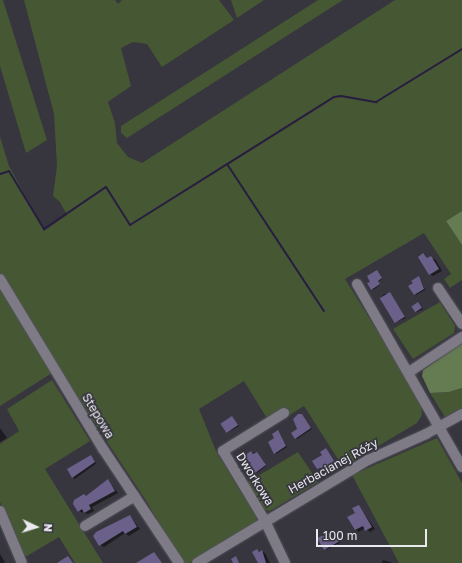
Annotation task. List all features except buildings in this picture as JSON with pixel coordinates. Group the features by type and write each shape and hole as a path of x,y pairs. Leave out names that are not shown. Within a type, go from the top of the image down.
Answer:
{"street":[{"name":"Stepowa","path":"0,279 79,412 180,563"},
{"path":"357,284 409,372 462,467"},
{"path":"438,288 462,324"},
{"path":"409,372 462,337"},
{"name":"Dworkowa","path":"284,413 223,451 265,520 285,563"},
{"name":"Herbacianej Róży","path":"196,563 265,520 368,460 440,427 462,414"},
{"path":"85,526 134,496"},
{"path":"0,511 22,563"}],"green space":[{"path":"0,0 3,0 47,140 26,153 0,66"},
{"path":"24,0 115,0 118,4 122,0 219,0 234,20 162,67 147,44 133,42 121,48 131,86 108,102 115,123 117,143 128,157 142,163 395,0 462,0 462,211 446,221 462,245 462,280 450,288 444,279 451,274 424,233 345,279 406,377 421,405 422,415 417,423 343,467 304,406 288,416 284,411 268,420 244,381 199,409 216,451 257,518 255,523 190,563 184,563 179,559 147,502 51,357 0,272 0,137 9,166 44,231 67,215 60,202 53,196 57,166 54,114"},
{"path":"231,0 264,0 237,18"},
{"path":"318,0 343,0 127,138 121,133 121,126"},
{"path":"462,211 462,245 446,221"},
{"path":"0,282 52,373 0,406"},
{"path":"440,302 455,326 454,333 413,359 393,329"},
{"path":"462,343 462,388 449,392 430,393 422,376 423,370"},
{"path":"52,380 90,441 45,469 103,563 75,563 59,537 27,556 22,555 0,502 0,444 19,431 7,409"},
{"path":"462,388 462,408 445,417 430,393 449,392"},
{"path":"437,438 462,483 462,563 399,563 352,475"},
{"path":"298,452 318,482 270,511 262,509 246,483"}],"waterway":[{"path":"0,174 9,171 44,229 106,187 130,225 334,97 341,96 376,102 462,49"},
{"path":"227,164 324,311"}]}
